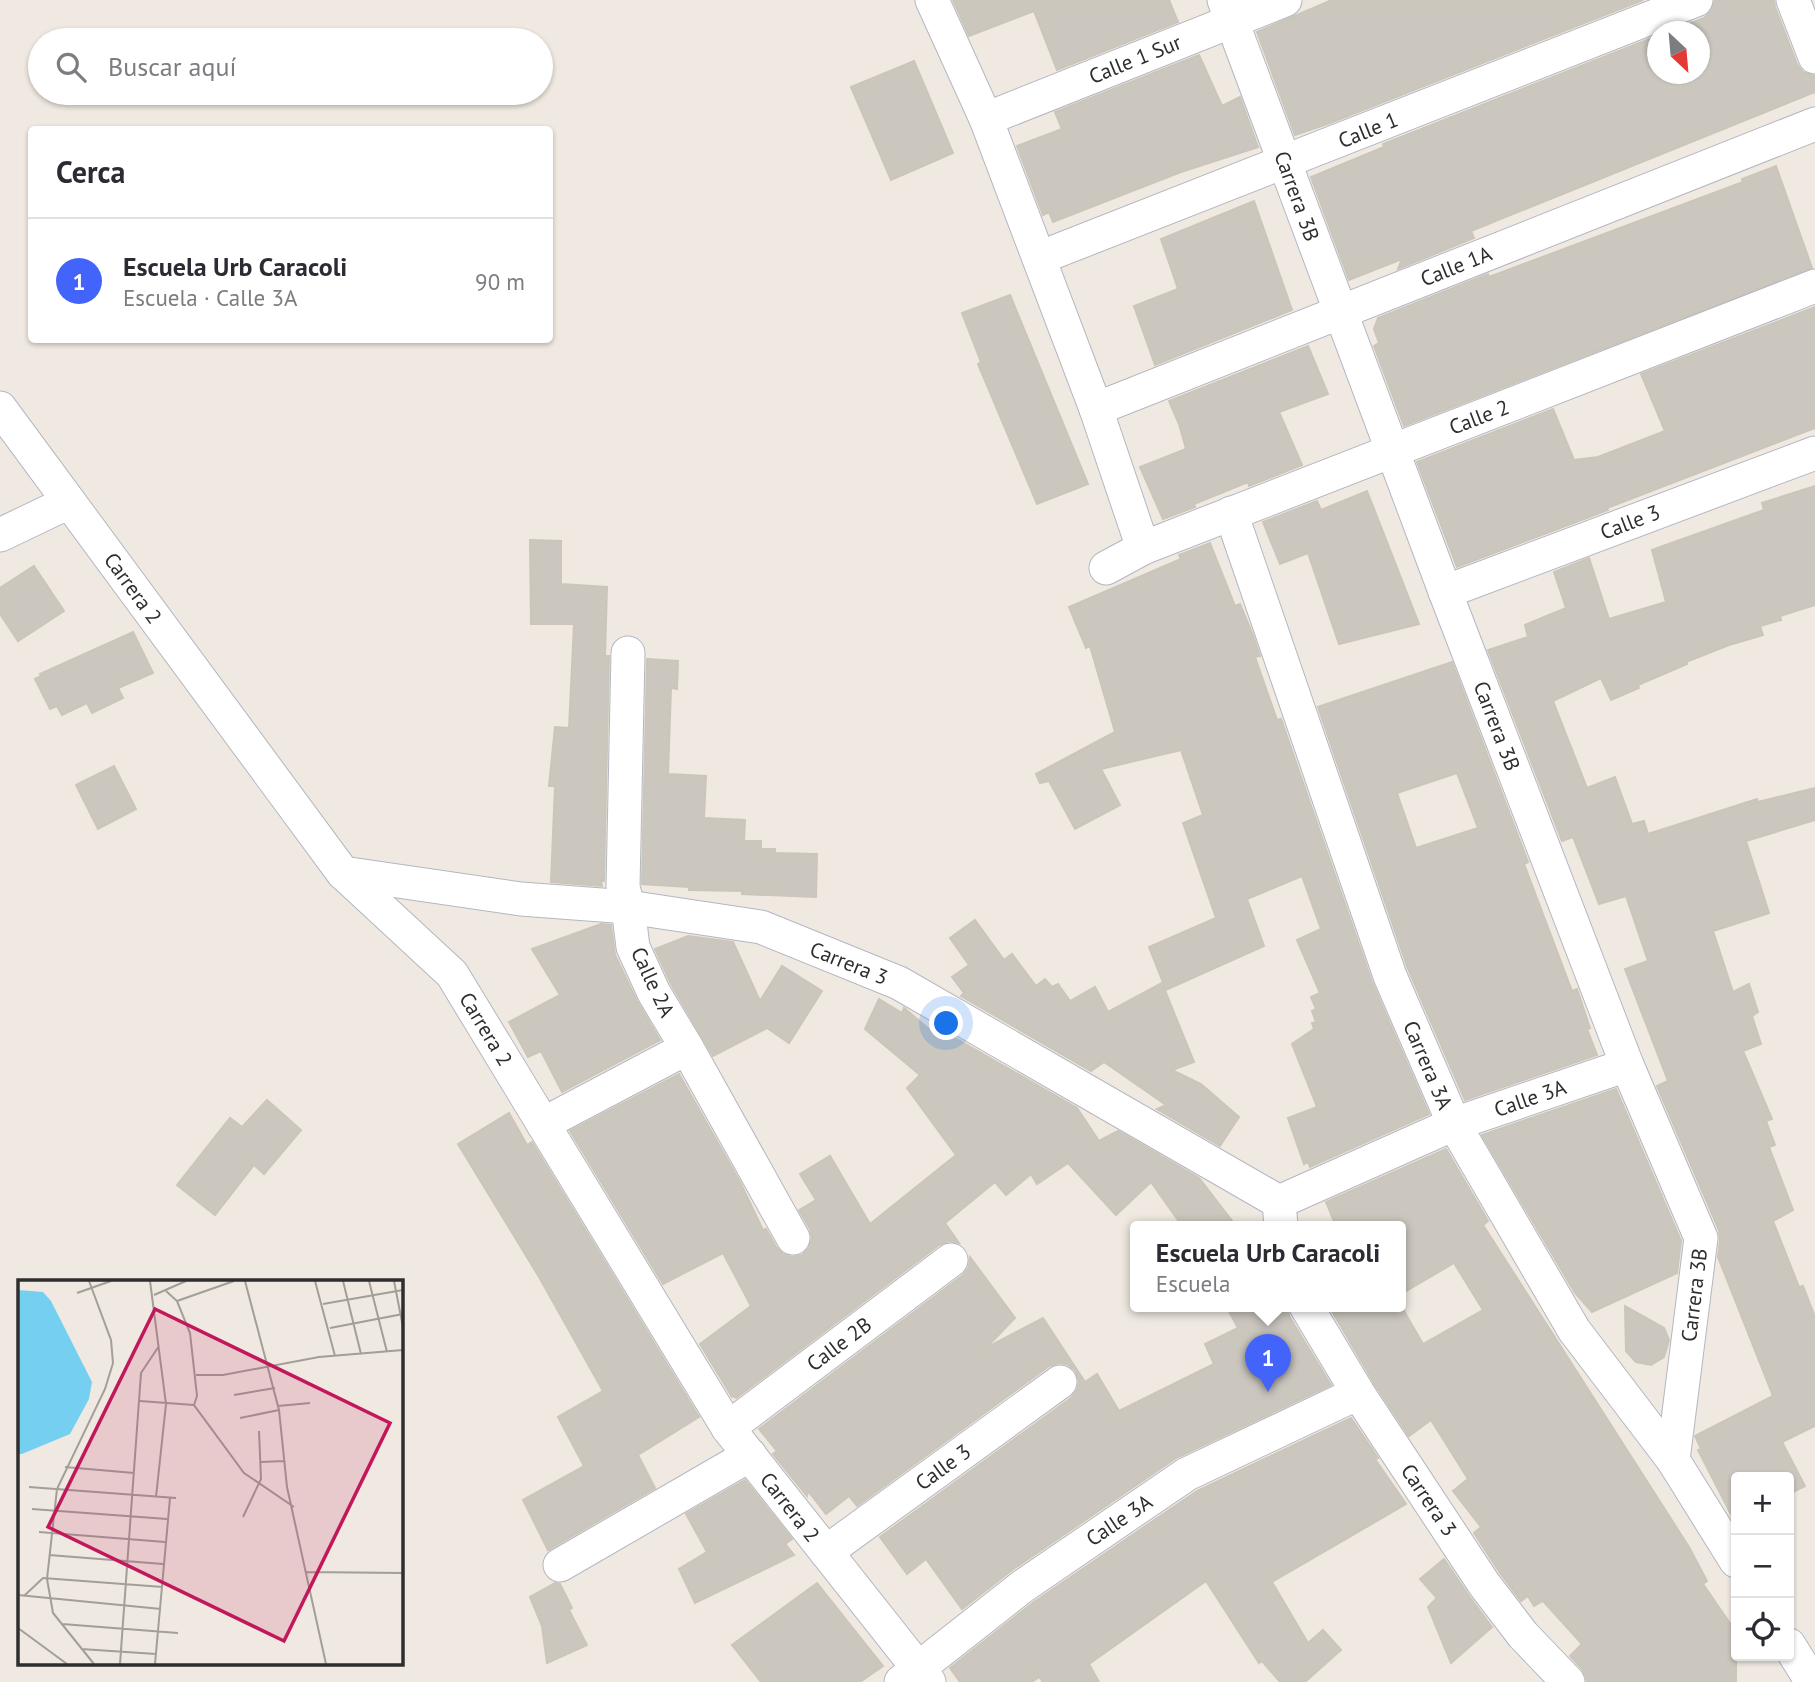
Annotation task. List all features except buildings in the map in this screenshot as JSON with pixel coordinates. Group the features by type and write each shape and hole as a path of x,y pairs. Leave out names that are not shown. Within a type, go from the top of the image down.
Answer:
{"street":[{"path":"932,0 986,119 1096,409 1143,548 1106,568"},
{"name":"Calle 1 Sur","path":"986,119 1228,11 1285,0"},
{"name":"Calle 1","path":"1039,258 1696,0"},
{"path":"1793,0 1815,57"},
{"name":"Carrera 3B","path":"1228,11 1445,592 1627,1065 1702,1238 1673,1460"},
{"name":"Calle 1A","path":"1096,409 1815,124"},
{"name":"Calle 2","path":"1143,548 1815,286"},
{"name":"Carrera 2","path":"0,408 343,873 452,975 728,1428 826,1552 916,1678"},
{"name":"Calle 3","path":"1445,592 1815,453"},
{"path":"0,535 69,502"},
{"name":"Carrera 3A","path":"1231,513 1390,976 1454,1124 1574,1331 1673,1460 1731,1553"},
{"name":"Calle 2A","path":"628,653 623,887 634,947 654,993 793,1238"},
{"name":"Carrera 3","path":"343,873 521,900 628,907 761,927 899,984 1280,1214"},
{"path":"543,1124 687,1048"},
{"name":"Calle 3A","path":"1280,1214 1454,1124 1627,1065"},
{"name":"Calle 2B","path":"728,1428 951,1261"},
{"name":"Carrera 3","path":"1310,1312 1358,1393 1484,1584 1523,1635 1568,1682"},
{"name":"Calle 3","path":"826,1552 1060,1382"},
{"name":"Calle 3A","path":"916,1678 1023,1586 1187,1474 1358,1393"},
{"path":"560,1565 750,1455"},
{"path":"1794,1653 1812,1682"}],"place":[{"name":"Escuela Urb Caracoli","path":"1268,1392"}]}
